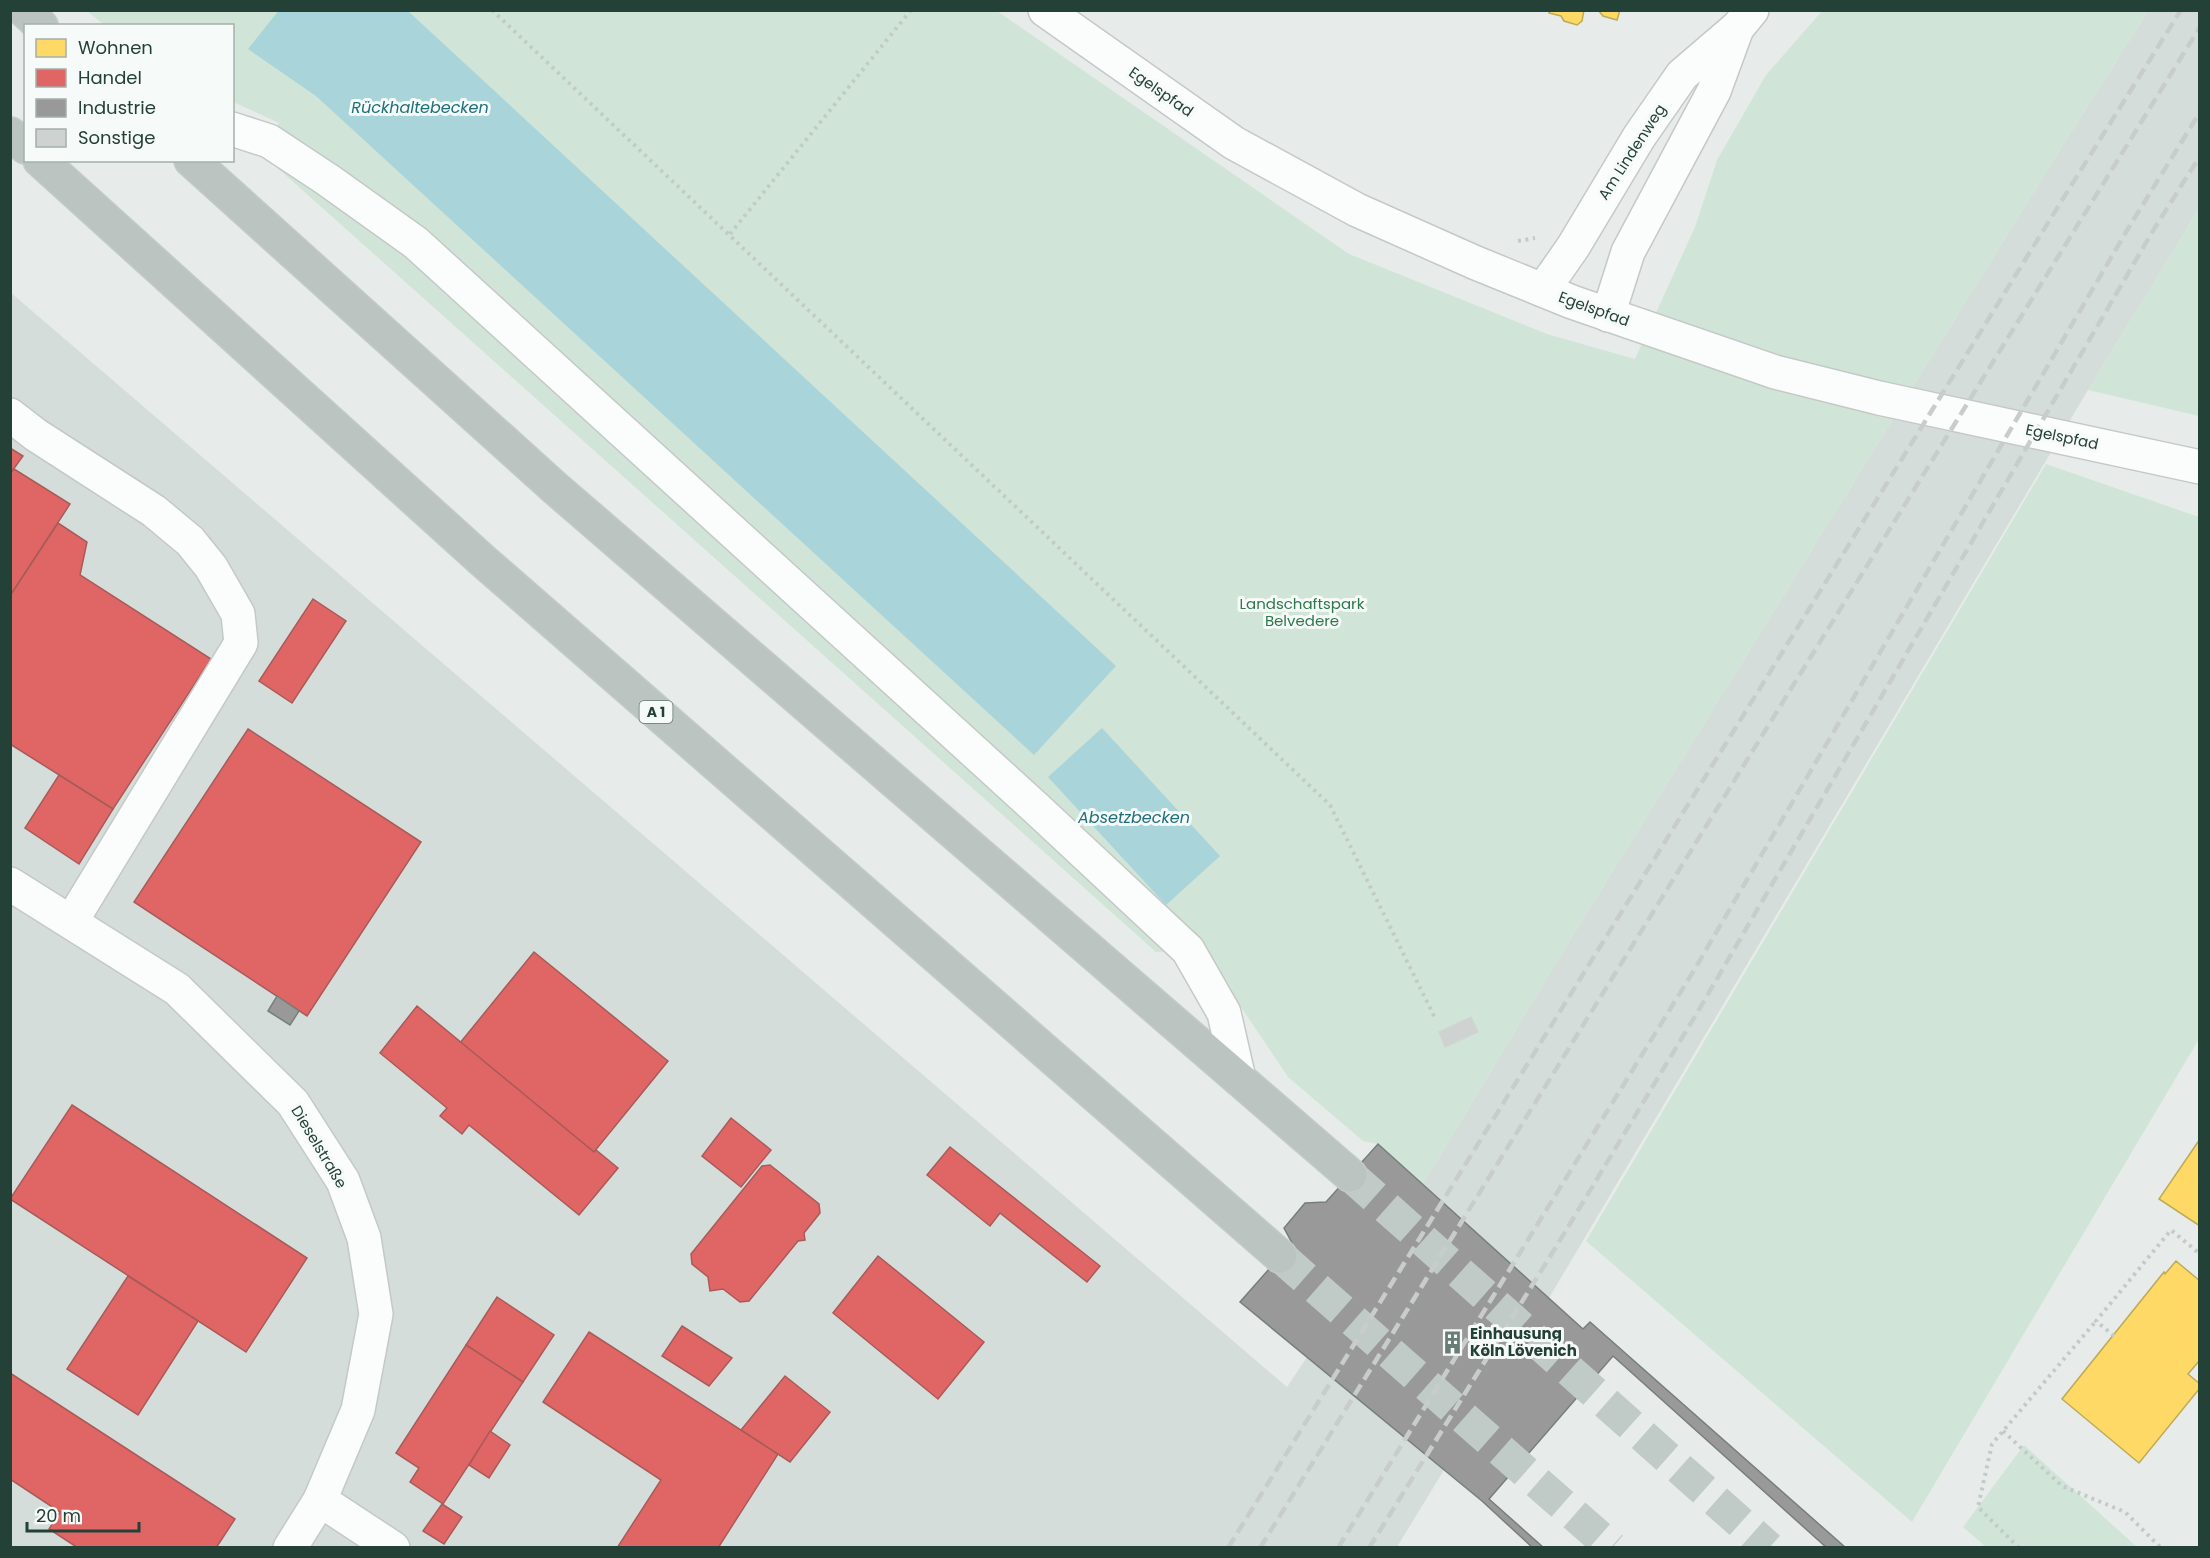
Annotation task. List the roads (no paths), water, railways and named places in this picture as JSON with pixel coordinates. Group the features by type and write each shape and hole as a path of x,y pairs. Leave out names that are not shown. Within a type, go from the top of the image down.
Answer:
{"highway":[{"path":"24,10 39,24"},
{"path":"10,134 24,145"},
{"name":"A 1","path":"42,162 490,568 1280,1256"},
{"path":"193,162 554,487 1350,1175"}],"street":[{"name":"Egelspfad","path":"1045,10 1234,143 1357,210 1543,290 1608,315 1775,372 1879,398 2199,467"},
{"name":"Am Lindenweg","path":"1543,290 1573,247 1639,137 1682,75 1745,19"},
{"name":"Am Lindenweg","path":"1608,315 1628,252 1714,91 1745,19"},
{"path":"234,130 268,141 328,180 416,243 993,768 1180,942 1188,950 1224,1013 1239,1079"},
{"path":"10,415 36,435 154,511 190,542 211,567 238,614 242,643 72,922"},
{"name":"Dieselstraße","path":"10,884 177,989 293,1103 343,1181 364,1238 376,1314 358,1410 320,1500 290,1548"},
{"path":"320,1500 393,1548"}],"water":[{"name":"Rückhaltebecken","path":"279,10 408,11 1116,666 1034,755 316,96 248,49"},
{"name":"Absetzbecken","path":"1102,728 1220,856 1166,905 1048,777"}],"tunnel":[{"path":"1350,1175 1769,1548"},
{"path":"1280,1256 1612,1548"}],"railway":[{"path":"1228,1548 2181,10"},
{"path":"1260,1548 2200,27"},
{"path":"1338,1548 1693,972 2129,227 2200,112"},
{"path":"1369,1548 1559,1242 1697,1013 2154,229 2200,156"}],"place":[{"name":"Einhausung Köln Lövenich","path":"1452,1343"}],"park label":[{"name":"Landschaftspark Belvedere","path":"1302,612"}]}
